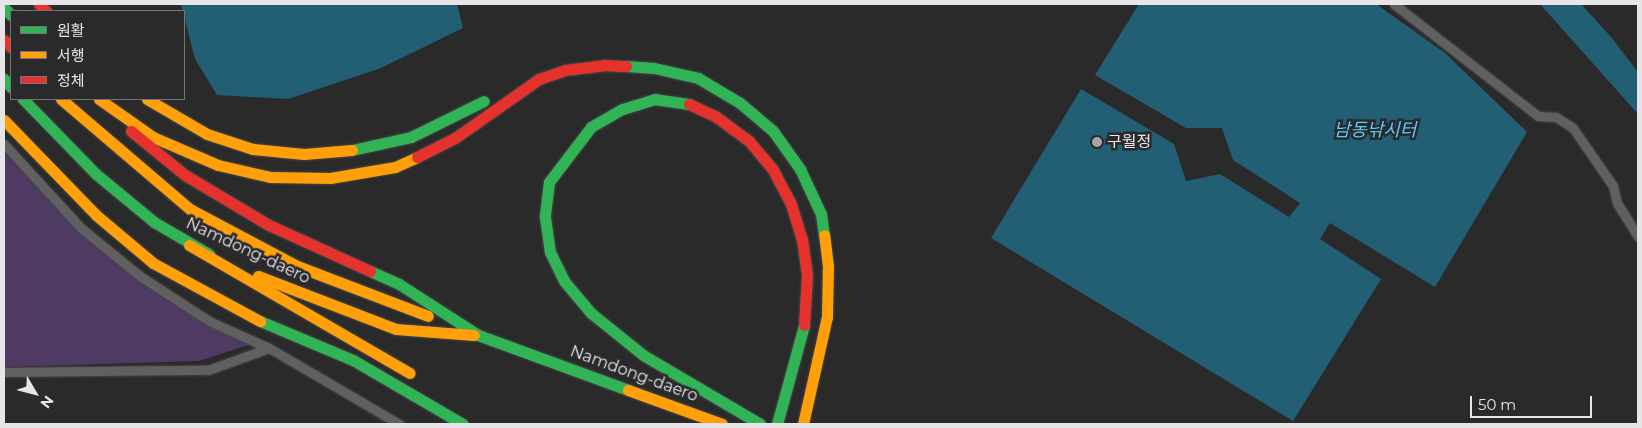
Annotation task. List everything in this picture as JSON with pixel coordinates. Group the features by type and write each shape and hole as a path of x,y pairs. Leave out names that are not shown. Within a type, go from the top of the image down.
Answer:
{"main road":[{"path":"149,100 207,134 253,149 304,154 358,150 411,137 539,79 565,70 604,65 654,68 698,78 740,103 773,131 800,169 821,214 828,266 827,317 814,386 803,424"},
{"path":"99,100 153,137 218,165 270,177 330,178 403,163 455,138 539,79"},
{"name":"Namdong-daero","path":"24,100 96,174 189,245 307,296 396,329 478,335"},
{"path":"62,100 190,209 245,241 297,266 478,335"},
{"name":"Namdong-daero","path":"99,100 137,137 185,175 269,225 399,284 478,335 722,424"},
{"path":"760,424 643,355 591,313 564,281 550,252 545,217 549,182 591,127 622,109 655,100 687,103 715,116 748,141 773,170 790,204 802,239 807,274 805,320 777,424"},
{"path":"4,120 96,214 153,263 248,316 353,360 468,421"},
{"path":"189,245 331,329 368,346 417,378"},
{"path":"450,401 468,421"}],"lane":[{"path":"1394,4 1538,116 1556,117 1573,128 1613,186 1617,203 1638,237"},
{"path":"4,144 81,228 140,276 209,321 269,348 399,424"},
{"path":"4,372 208,370 269,348"}],"shaded area":[{"path":"4,152 78,230 137,279 206,325 251,344 199,361 4,367"}],"water":[{"path":"181,4 457,4 463,28 381,68 288,99 217,95 195,59 185,20 185,10 183,10"},
{"name":"남동낚시터","path":"1139,4 1376,4 1445,53 1527,132 1435,287 1330,223 1320,239 1381,279 1293,421 991,238 1081,89 1174,144 1186,181 1220,174 1289,217 1300,203 1233,160 1222,128 1186,128 1095,75"},
{"path":"1540,4 1581,4 1611,37 1638,72 1638,114"}],"traffic: fast":[{"path":"4,8 10,14"},
{"path":"626,66 654,68 698,78 740,103 773,131 800,169 821,214 824,235"},
{"path":"4,79 10,86"},
{"path":"689,104 655,99 622,109 591,127 549,182 545,217 550,252 564,281 591,313 643,355 760,424"},
{"path":"24,100 96,174 154,222 209,254"},
{"path":"352,150 411,137 484,101"},
{"path":"370,271 399,284 478,335 628,390"},
{"path":"260,321 353,360 463,424"},
{"path":"777,424 804,325"}],"traffic: slow":[{"path":"62,100 190,209 297,266 428,316"},
{"path":"100,100 153,137 218,165 270,177 330,178 395,167 417,157"},
{"path":"149,100 207,134 253,149 304,154 352,150"},
{"path":"4,120 96,215 153,263 260,321"},
{"path":"803,424 827,317 828,266 824,235"},
{"path":"189,245 410,373"},
{"path":"258,276 396,329 474,335"},
{"path":"628,390 722,424"}],"traffic: jam":[{"path":"39,4 45,10"},
{"path":"4,40 10,46"},
{"path":"417,157 455,138 539,79 565,70 604,65 626,66"},
{"path":"689,104 715,116 749,141 773,170 791,204 802,239 807,275 804,325"},
{"path":"131,131 185,175 269,225 370,271"}],"place":[{"name":"구월정","path":"1097,142"}]}
